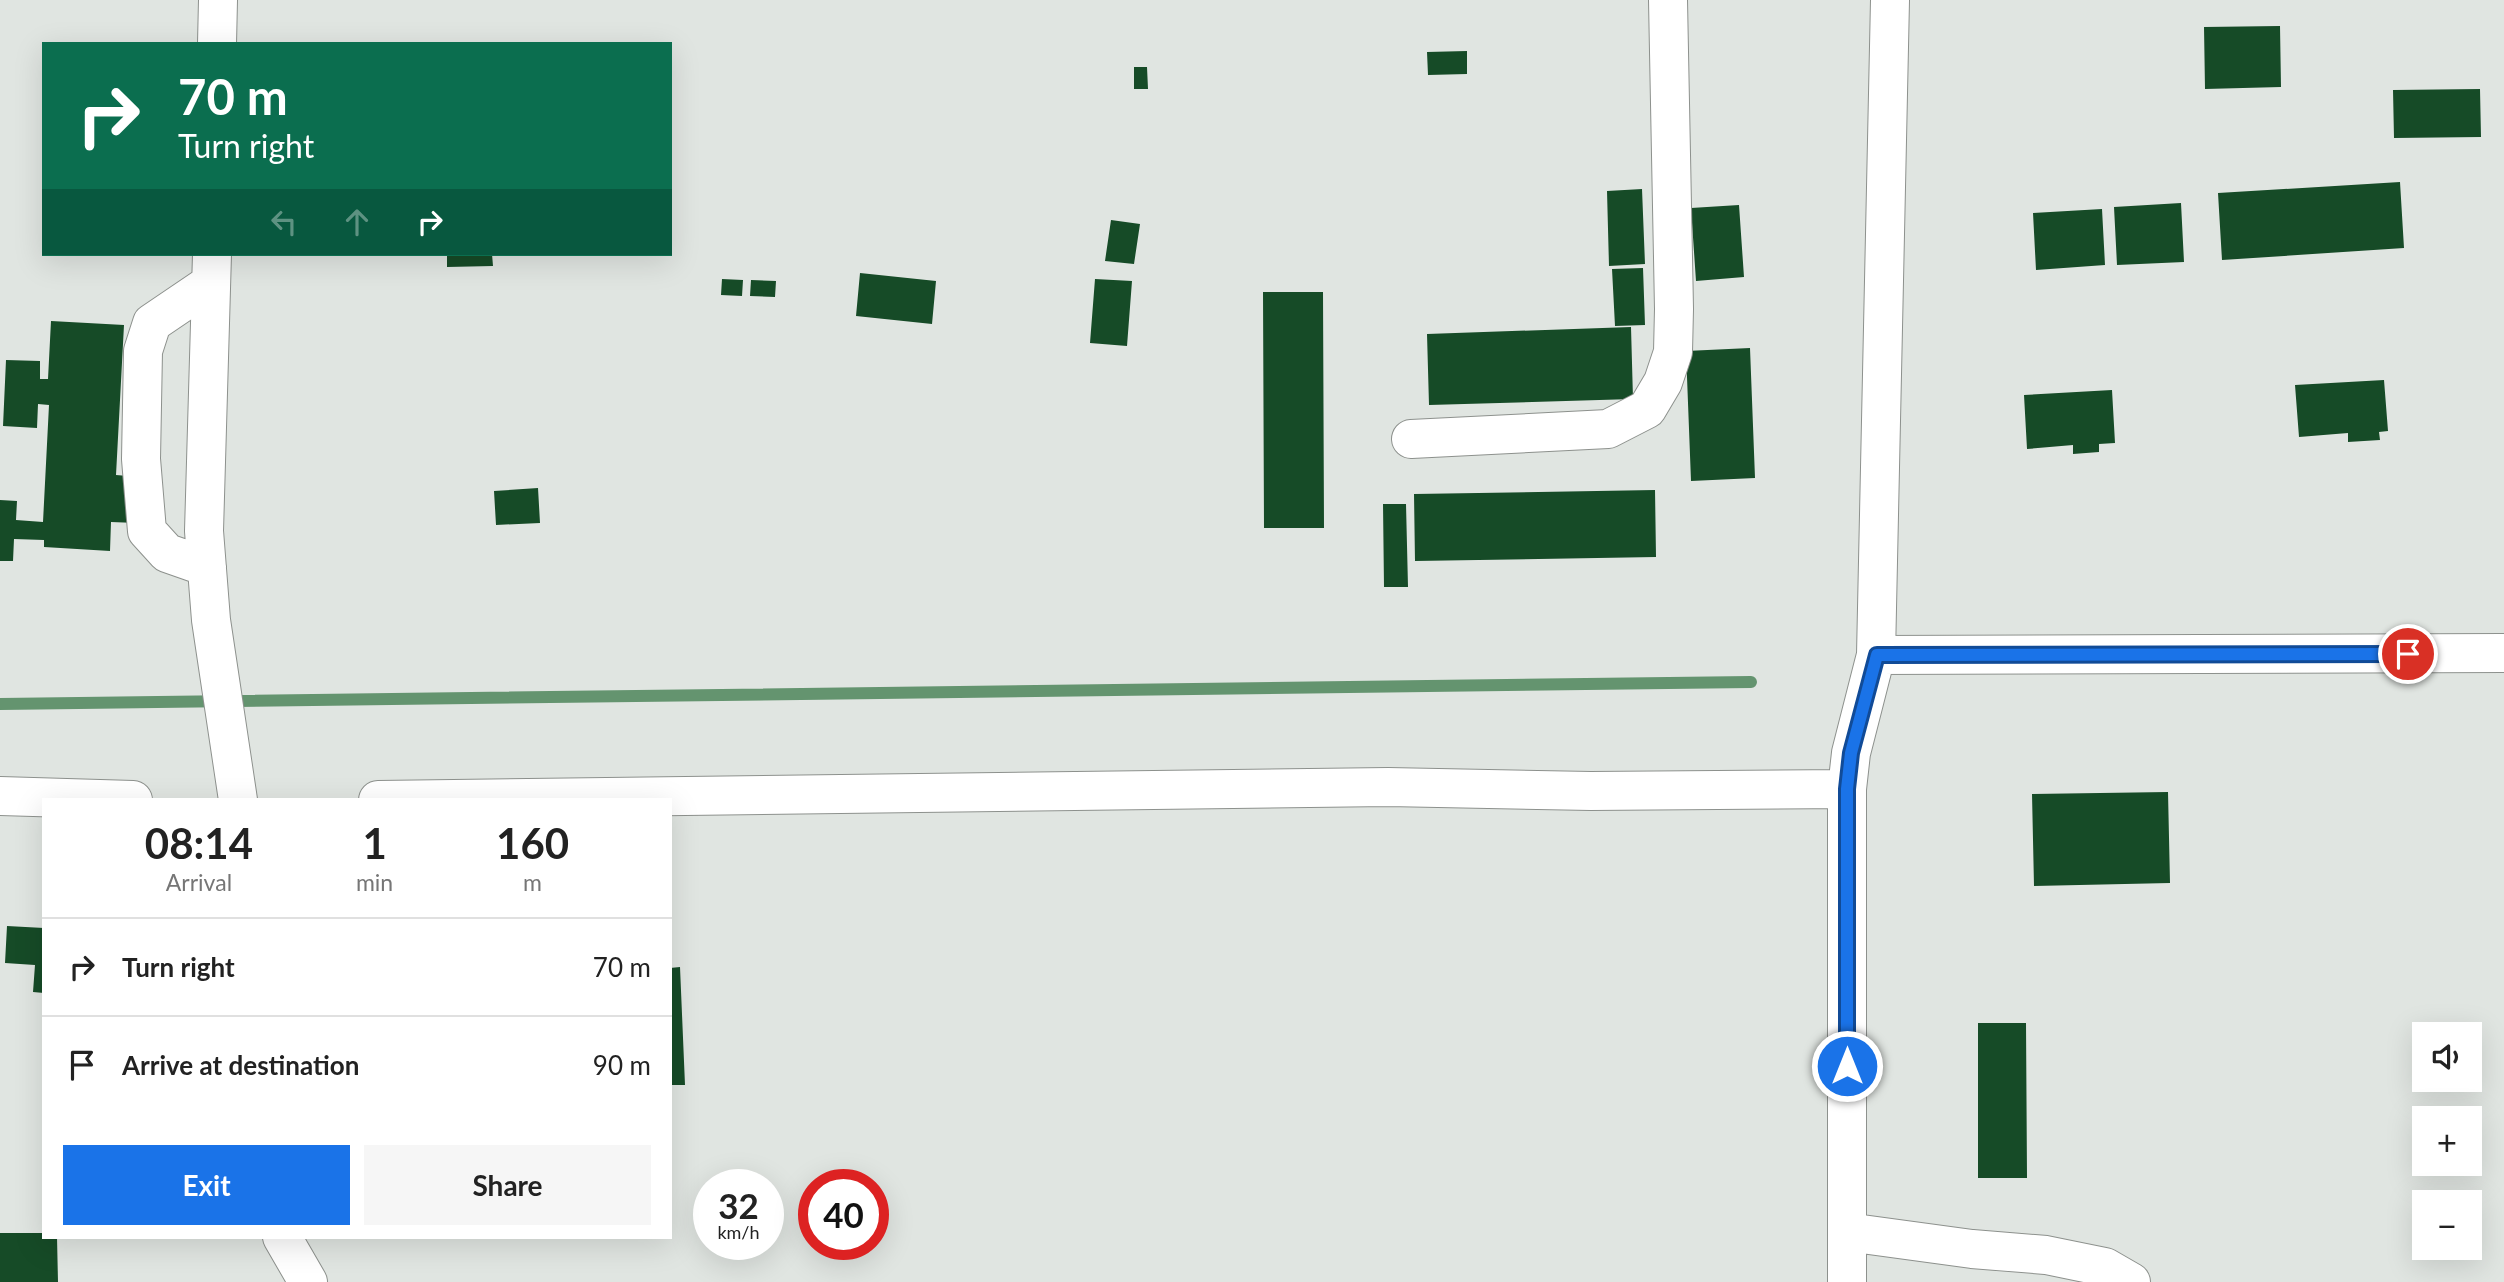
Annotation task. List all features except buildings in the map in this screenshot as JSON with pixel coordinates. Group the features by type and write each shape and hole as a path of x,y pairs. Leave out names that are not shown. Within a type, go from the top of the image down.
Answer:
{"street":[{"path":"217,42 218,0"},
{"path":"1411,439 1608,429 1647,409 1663,382 1673,352 1674,309 1668,0"},
{"path":"1847,1282 1847,789 1851,753 1877,655 1889,0"},
{"path":"207,567 167,552 147,531 141,459 142,351 152,324 211,268"},
{"path":"211,268 204,531 211,620 239,798"},
{"path":"1877,655 2504,653"},
{"path":"531,798 1374,787 1591,791 1847,789"},
{"path":"0,796 67,798"},
{"path":"1847,1232 1972,1249 2046,1255 2105,1267 2131,1282"},
{"path":"283,1239 308,1282"}],"waterway":[{"path":"0,704 1751,682"}],"route":[{"path":"1847,1066 1847,789 1851,753 1877,655 2408,654"}]}
